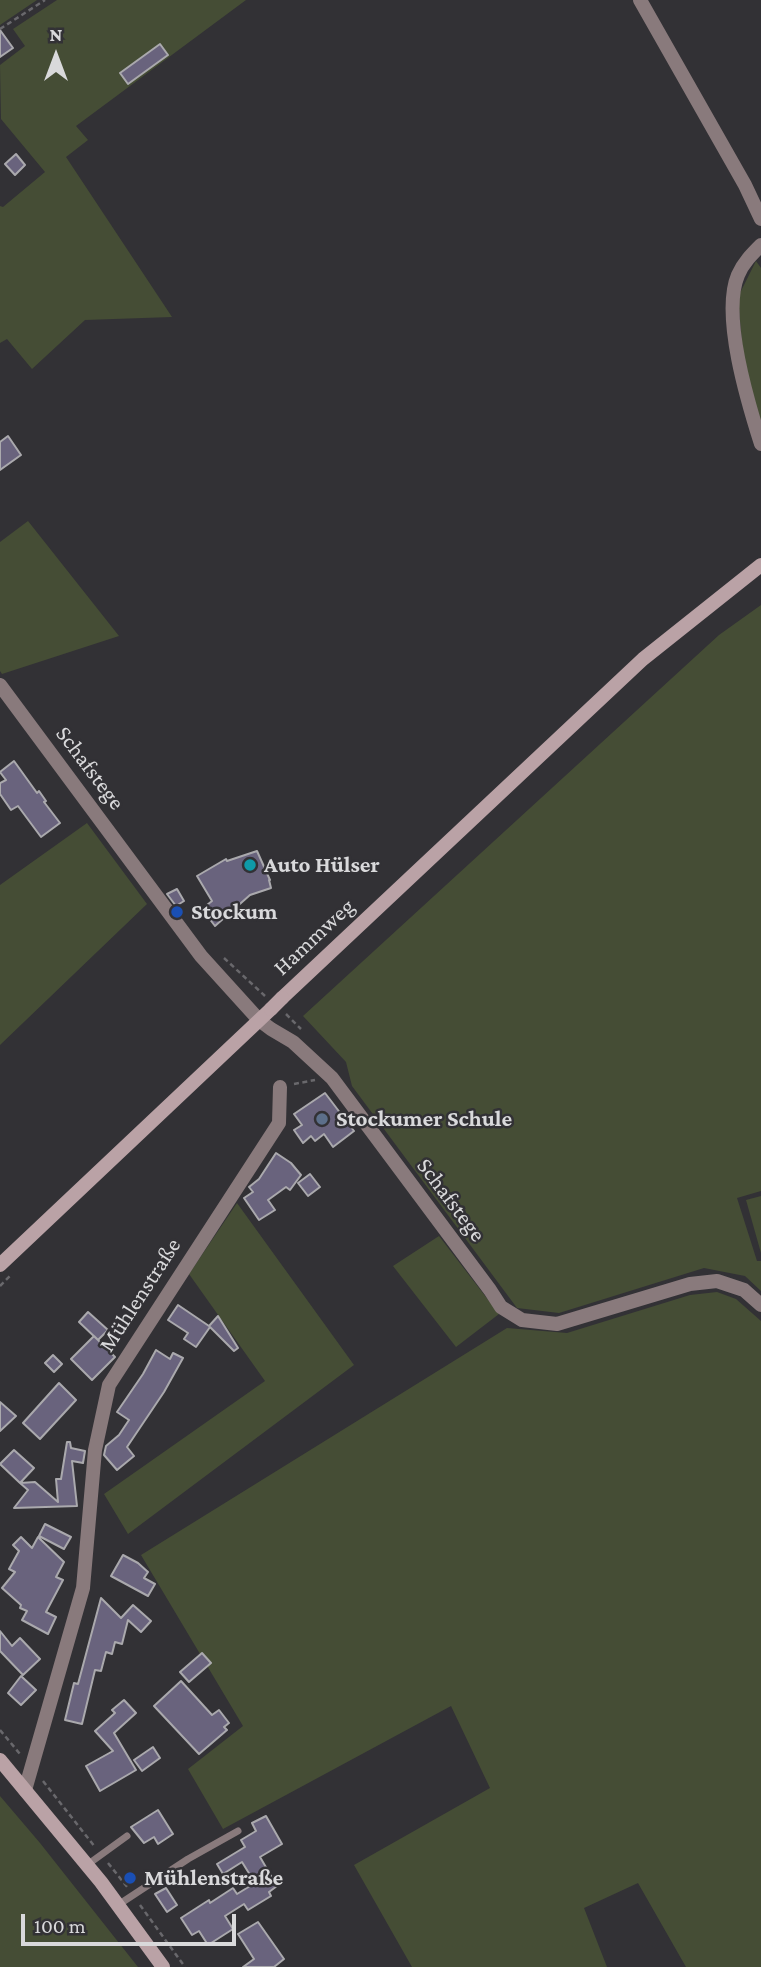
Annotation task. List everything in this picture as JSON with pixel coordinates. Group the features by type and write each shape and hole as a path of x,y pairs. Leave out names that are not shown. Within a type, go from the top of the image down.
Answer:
{"main road":[{"name":"Hammweg","path":"0,1265 643,659 761,565"},
{"path":"0,1760 87,1864 163,1967"}],"street":[{"path":"640,0 745,185 761,219"},
{"path":"761,245 750,255 737,275 733,296 734,329 740,366 761,444"},
{"name":"Schafstege","path":"0,685 201,956 258,1020 293,1042 332,1078 500,1307 522,1320 557,1324 690,1284 717,1281 744,1290 761,1305"},
{"name":"Mühlenstraße","path":"25,1790 83,1588 95,1450 109,1385 279,1123 280,1087"}],"lane":[{"path":"118,1905 238,1830"},
{"path":"87,1864 127,1836"}],"path":[{"path":"0,29 45,0"},
{"path":"280,1087 332,1078"},
{"path":"0,1731 101,1854 185,1967"}],"green space":[{"path":"0,0 37,0 0,25"},
{"path":"57,0 246,0 76,126 88,140 66,157 172,317 85,320 32,369 7,339 0,343 0,206 3,207 45,172 1,119 0,65 25,46 13,29"},
{"path":"756,261 761,268 761,430 744,366 738,297"},
{"path":"28,521 119,636 2,674 0,542"},
{"path":"761,605 761,1191 737,1198 757,1261 761,1261 761,1291 745,1276 704,1268 559,1313 517,1308 352,1086 346,1062 303,1016 719,635"},
{"path":"87,823 147,904 0,1045 0,885"},
{"path":"761,1196 761,1253 746,1200"},
{"path":"237,1203 354,1365 128,1534 104,1494 265,1381 189,1274"},
{"path":"439,1236 499,1314 456,1347 393,1266"},
{"path":"717,1292 736,1299 761,1321 761,1967 686,1967 638,1883 584,1908 607,1967 412,1967 354,1865 490,1788 451,1706 223,1829 188,1769 243,1726 141,1555 507,1328 567,1333 690,1295"},
{"path":"0,1796 40,1843 138,1967 0,1967"}],"building":[{"path":"0,30 13,48 0,57"},
{"path":"160,44 168,55 128,84 120,73"},
{"path":"16,154 25,165 15,175 5,164"},
{"path":"8,436 21,455 0,470 0,442"},
{"path":"14,761 37,793 39,791 60,823 41,837 18,806 11,810 0,794 0,783 6,780 0,772"},
{"path":"257,851 271,888 250,895 215,926 202,909 212,901 197,876 226,859 227,861"},
{"path":"177,889 184,901 176,906 167,894"},
{"name":"Stockumer Schule","path":"325,1093 354,1131 333,1147 324,1134 315,1141 311,1136 303,1143 294,1130 302,1125 294,1114"},
{"path":"276,1153 291,1163 301,1175 290,1190 286,1187 268,1200 275,1210 259,1220 244,1198 253,1192 249,1187 259,1179"},
{"path":"310,1174 320,1187 308,1196 298,1183"},
{"path":"178,1305 209,1326 218,1316 238,1348 234,1351 210,1327 196,1347 184,1339 188,1333 168,1320"},
{"path":"88,1312 108,1330 98,1340 79,1322"},
{"path":"94,1336 115,1357 92,1380 71,1359"},
{"path":"156,1350 170,1359 173,1353 183,1358 127,1447 134,1456 117,1470 104,1455 106,1446 119,1435 129,1420 117,1412"},
{"path":"53,1355 62,1364 54,1372 45,1363"},
{"path":"59,1383 76,1400 40,1439 23,1423"},
{"path":"0,1402 16,1416 0,1431"},
{"path":"67,1442 70,1442 71,1448 85,1451 83,1463 72,1461 77,1506 14,1508 28,1490 20,1483 35,1482 58,1502 56,1479 61,1479"},
{"path":"14,1450 34,1468 20,1483 0,1464"},
{"path":"45,1524 71,1537 64,1549 39,1536"},
{"path":"21,1537 32,1548 38,1537 64,1562 56,1577 63,1580 46,1612 56,1617 48,1634 22,1620 27,1611 20,1608 21,1605 2,1588 15,1572 9,1569 19,1551 13,1545"},
{"path":"123,1555 148,1572 144,1578 155,1584 148,1596 111,1576"},
{"path":"101,1598 121,1618 133,1605 151,1621 141,1632 128,1620 122,1644 115,1642 112,1654 106,1652 101,1671 95,1670 82,1724 65,1720 74,1683 78,1684"},
{"path":"0,1631 12,1646 20,1638 40,1659 23,1675 0,1651"},
{"path":"202,1653 211,1663 189,1682 180,1672"},
{"path":"21,1676 36,1690 21,1705 8,1693"},
{"path":"181,1681 212,1715 219,1710 229,1723 224,1727 227,1730 199,1754 154,1706"},
{"path":"124,1700 136,1713 114,1733 136,1770 100,1791 86,1766 113,1751 95,1731 115,1713 112,1710"},
{"path":"153,1747 160,1758 142,1771 134,1760"},
{"path":"158,1810 173,1834 158,1844 154,1837 144,1843 131,1827"},
{"path":"266,1816 282,1844 260,1857 277,1886 269,1892 271,1896 248,1910 244,1904 225,1916 233,1929 208,1945 199,1931 192,1935 181,1918 233,1888 237,1894 255,1883 242,1862 223,1874 217,1864 245,1847 241,1840 256,1831 252,1823"},
{"path":"166,1888 177,1905 167,1912 155,1894"},
{"path":"258,1922 284,1959 274,1967 243,1967 254,1959 238,1934"}],"place":[{"name":"Auto Hülser","path":"250,865"},
{"name":"Stockum","path":"177,912"},
{"name":"Stockumer Schule","path":"322,1119"},
{"name":"Mühlenstraße","path":"130,1878"}]}
